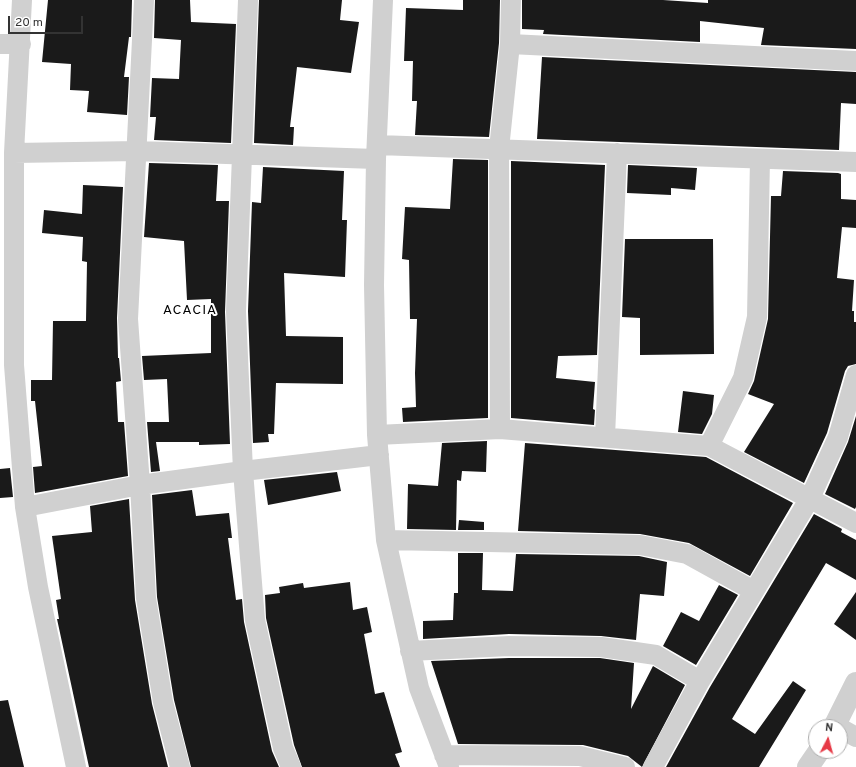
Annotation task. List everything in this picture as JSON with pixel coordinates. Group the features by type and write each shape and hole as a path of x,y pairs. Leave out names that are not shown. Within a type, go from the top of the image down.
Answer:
{"street":[{"path":"22,0 21,44 14,153 14,365 25,507 38,587 76,767"},
{"path":"144,0 128,319 140,485 146,598 163,702 180,767"},
{"path":"248,0 236,311 243,471 255,620 283,748 291,767"},
{"path":"383,0 374,285 377,435 386,540 419,688 447,761 580,756 625,767"},
{"path":"500,429 499,150 510,44 511,0"},
{"path":"0,44 21,44"},
{"path":"510,44 856,61"},
{"path":"14,153 137,151 241,154 499,150 856,162"},
{"path":"605,437 617,154"},
{"path":"709,446 743,378 757,317 760,159"},
{"path":"653,767 700,681 810,498 838,437 856,375"},
{"path":"377,435 500,429 709,446 856,523"},
{"path":"25,507 140,485 379,455"},
{"path":"386,540 640,545 687,554 754,591"},
{"path":"410,651 509,646 601,647 656,655 700,681"},
{"path":"840,719 856,683"}],"building":[{"path":"48,0 132,0 131,37 129,37 124,77 129,77 127,115 87,112 89,91 70,90 71,64 42,62"},
{"path":"155,0 190,0 191,22 236,24 231,143 154,140 156,117 150,117 152,78 179,79 181,40 154,38"},
{"path":"259,0 342,0 340,20 359,22 351,73 297,67 290,127 294,127 293,145 254,143"},
{"path":"463,0 500,0 499,43 489,137 415,135 417,101 412,101 413,61 404,61 406,8 463,10"},
{"path":"522,0 663,0 708,3 708,0 856,0 856,49 761,45 764,28 700,21 700,42 543,34 544,30 522,29"},
{"path":"542,57 856,72 856,104 841,103 839,150 537,139"},
{"path":"453,159 488,160 488,418 403,422 402,408 416,407 415,373 417,319 410,319 409,260 402,259 405,207 450,209"},
{"path":"511,161 605,165 597,355 558,356 556,378 595,382 593,409 595,410 594,425 511,418"},
{"path":"149,163 218,165 216,201 229,201 225,312 230,444 199,445 199,442 156,442 160,471 151,472 147,422 169,422 167,379 144,380 142,356 211,353 211,299 187,300 184,241 144,237"},
{"path":"628,165 697,168 695,190 671,188 671,195 627,193"},
{"path":"263,167 344,171 342,220 347,220 345,277 284,273 286,336 343,337 343,384 276,383 274,434 268,434 269,442 253,443 248,311 252,202 261,203"},
{"path":"783,171 841,174 841,199 856,200 856,228 842,227 837,278 854,280 852,311 854,311 854,322 856,322 856,364 848,366 845,371 827,433 804,483 744,452 774,404 748,394 754,381 768,319 771,196 781,196"},
{"path":"83,185 123,187 117,318 118,358 121,381 116,382 118,422 124,422 128,476 35,493 33,467 42,466 35,401 31,401 31,380 52,380 53,321 86,321 87,262 82,261 83,237 42,233 44,210 82,214"},
{"path":"625,239 713,239 714,354 640,355 640,318 622,317"},
{"path":"683,391 714,395 712,414 702,434 678,432"},
{"path":"856,416 855,509 825,494 848,442"},
{"path":"487,441 486,472 462,471 461,481 457,480 456,530 407,529 408,484 438,486 442,443"},
{"path":"525,443 706,457 793,503 750,576 689,543 640,534 518,531"},
{"path":"10,468 13,497 0,498 0,469"},
{"path":"337,472 341,491 268,505 264,480"},
{"path":"192,490 196,516 229,513 232,538 228,538 236,600 242,599 244,622 272,751 279,767 191,767 174,700 157,597 152,495"},
{"path":"129,499 135,600 152,704 168,767 89,767 57,619 59,619 56,600 61,599 52,536 92,532 90,506"},
{"path":"814,514 842,529 841,532 856,540 856,580 826,563 732,719 755,734 793,681 806,690 759,767 666,767 710,687"},
{"path":"459,520 484,522 484,530 458,530"},
{"path":"458,553 483,553 482,590 513,591 516,554 639,556 667,562 664,596 640,594 636,640 601,636 509,634 423,639 423,621 453,620 454,593 458,593"},
{"path":"350,582 353,610 367,607 372,632 364,634 375,694 384,692 402,752 395,754 400,767 302,767 294,745 266,618 265,595 280,593 279,587 303,583 304,588"},
{"path":"719,585 738,595 696,665 663,646 681,612 699,621"},
{"path":"856,592 856,640 834,624"},
{"path":"509,658 600,658 634,663 631,709 653,666 685,685 642,767 628,756 583,745 458,744 431,661"},
{"path":"8,700 24,767 0,767 0,701"}],"district":[{"name":"ACACIA","path":"190,311"}]}
